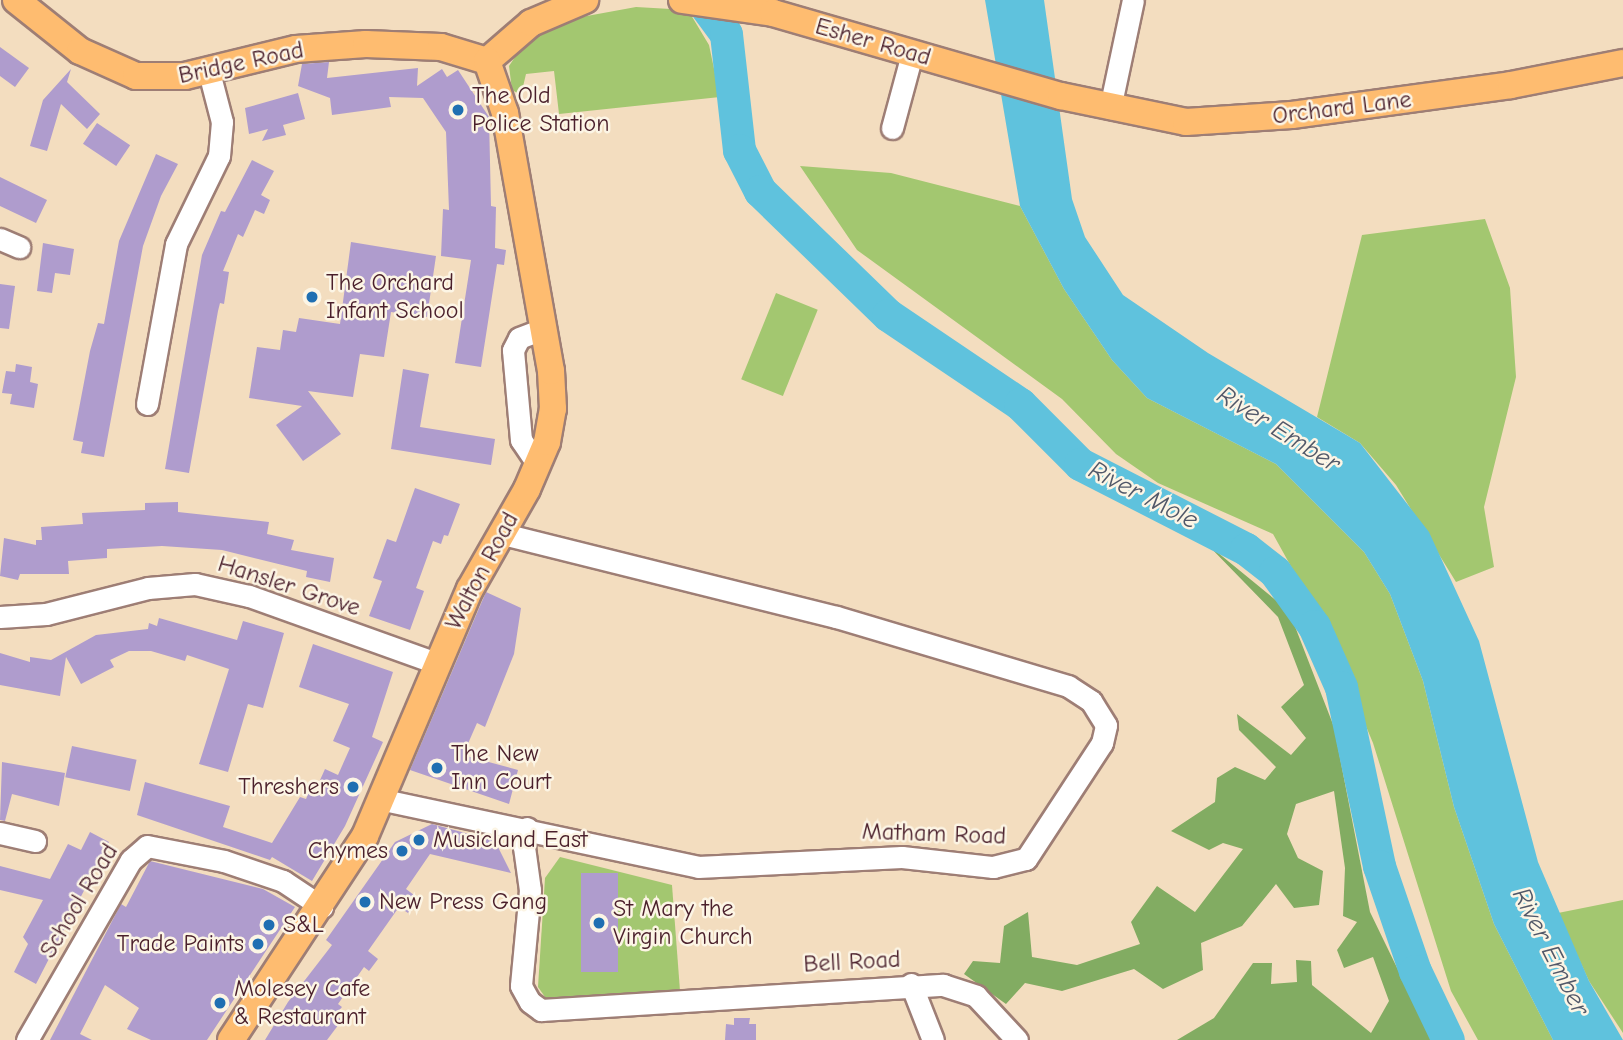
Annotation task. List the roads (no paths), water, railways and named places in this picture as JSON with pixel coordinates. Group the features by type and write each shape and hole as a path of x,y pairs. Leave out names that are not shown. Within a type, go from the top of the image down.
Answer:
{"main road":[{"name":"Bridge Road","path":"16,0 66,42 117,70 159,79 209,72 296,49 366,44 441,47 487,61"},
{"path":"487,61 531,23 585,0"},
{"name":"Esher Road","path":"682,0 736,4 1061,96"},
{"name":"Walton Road","path":"231,1040 322,907 365,836 436,663 499,533 538,465 553,409 505,113 487,61"},
{"name":"Orchard Lane","path":"1061,96 1186,122 1266,118 1511,85 1623,64"}],"street":[{"path":"1110,108 1133,0"},
{"path":"892,128 912,54"},
{"path":"147,404 176,244 219,156 222,122 209,72"},
{"path":"538,465 521,440 513,349 519,338 542,329"},
{"name":"Matham Road","path":"379,799 527,828 698,867 890,857 1011,866 1026,859 1102,743 1106,725 1091,701 1068,686 836,617 499,533"},
{"name":"Hansler Grove","path":"0,617 46,614 148,588 195,584 249,596 436,663"},
{"name":"Bell Road","path":"527,828 524,847 530,890 521,986 530,1002 557,1011 911,984 967,992 1017,1040"},
{"path":"0,833 35,841"},
{"name":"School Road","path":"27,1040 131,860 146,846 224,861 283,881 322,907"},
{"path":"911,984 933,1040"}],"water":[{"name":"River Ember","path":"985,0 1044,0 1072,199 1085,237 1123,295 1208,353 1360,443 1429,532 1479,641 1538,862 1589,981 1623,1040 1553,1040 1494,924 1454,807 1423,681 1390,594 1364,552 1276,464 1147,398 1112,360 1064,289 1020,206"}],"waterway":[{"name":"River Mole","path":"701,0 726,34 739,150 760,191 888,315 1020,404 1080,464 1246,549 1275,572 1314,626 1341,687 1379,866 1415,971 1448,1040"}],"place":[{"name":"The Old Police Station","path":"458,110"},
{"name":"The Orchard Infant School","path":"312,297"},
{"name":"The New Inn Court","path":"437,768"},
{"name":"Threshers","path":"353,787"},
{"name":"Musicland East","path":"419,840"},
{"name":"Chymes","path":"402,851"},
{"name":"New Press Gang","path":"365,902"},
{"name":"St Mary the Virgin Church","path":"599,923"},
{"name":"S&L","path":"269,925"},
{"name":"Trade Paints","path":"258,944"},
{"name":"Molesey Cafe & Restaurant","path":"220,1003"}]}
